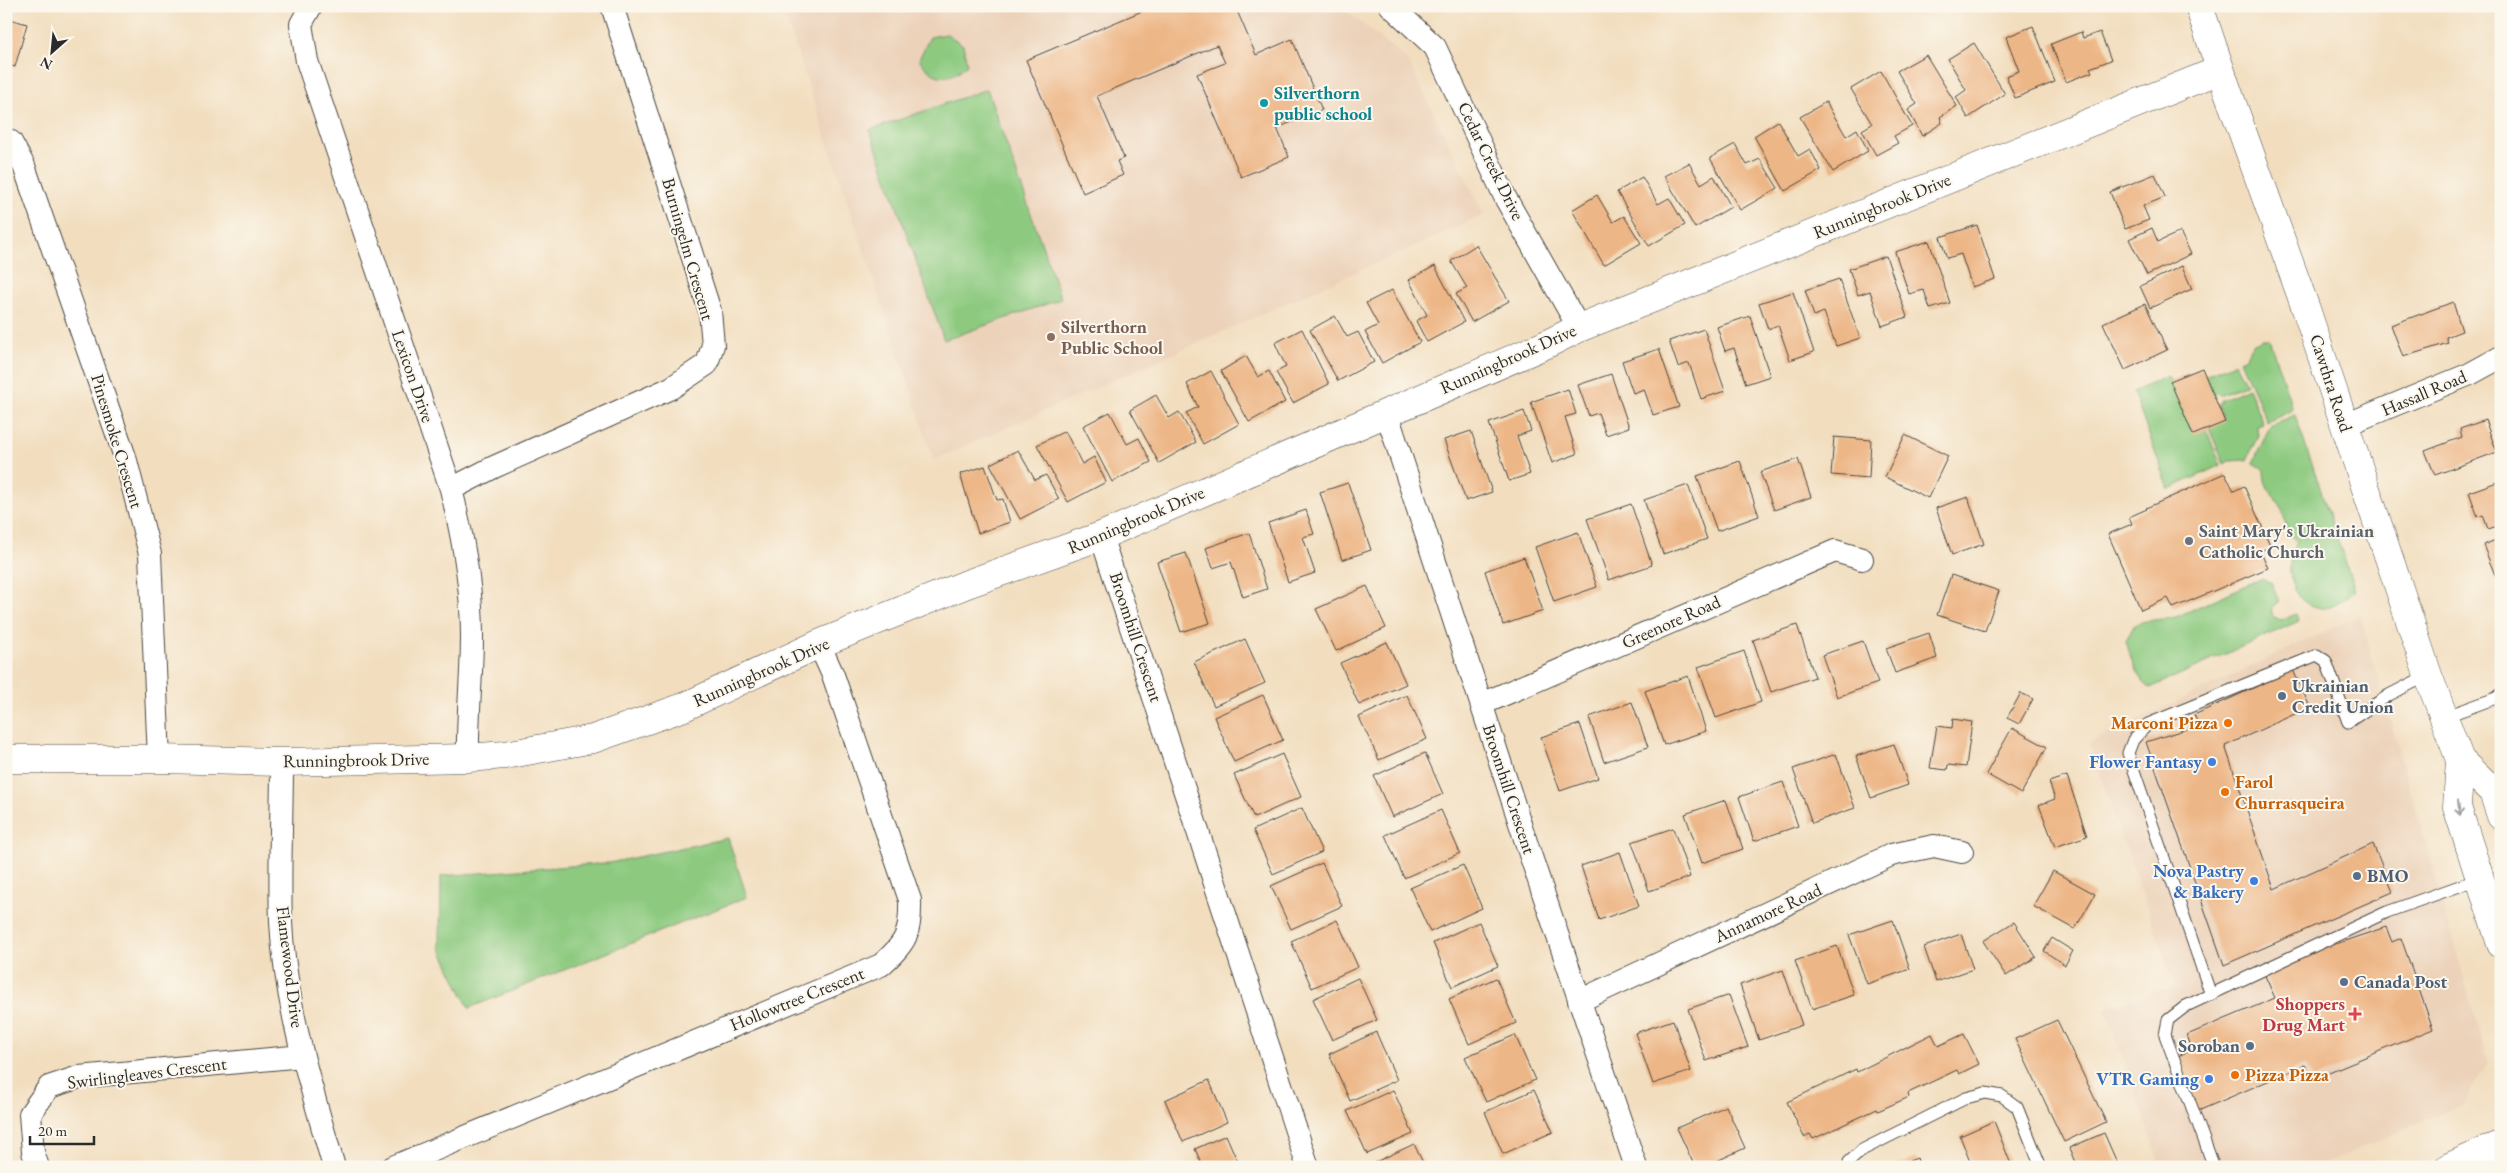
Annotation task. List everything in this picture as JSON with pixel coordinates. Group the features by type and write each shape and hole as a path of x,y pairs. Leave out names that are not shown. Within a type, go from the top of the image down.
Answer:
{"street":[{"name":"Lexicon Drive","path":"311,6 301,24 307,62 451,490 468,568 472,636 468,758"},
{"name":"Burningelm Crescent","path":"451,490 494,466 671,388 707,364 709,358 713,345 710,311 612,6"},
{"name":"Cedar Creek Drive","path":"1391,6 1417,15 1435,47 1506,198 1579,328"},
{"name":"Cawthra Road","path":"2199,6 2220,70 2306,309 2428,675 2460,760 2457,808 2501,944"},
{"name":"Runningbrook Drive","path":"6,759 159,759 282,762 468,758 505,756 593,739 684,707 819,644 967,584 1101,536 1579,328 2220,70"},
{"name":"Pinesmoke Crescent","path":"6,139 11,142 24,166 118,438 150,554 159,759"},
{"name":"Hassall Road","path":"2345,425 2470,374 2501,356"},
{"name":"Broomhill Crescent","path":"1386,411 1636,1167"},
{"name":"Broomhill Crescent","path":"1101,536 1308,1167"},
{"name":"Greenore Road","path":"1482,704 1835,551 1862,559"},
{"name":"Hollowtree Crescent","path":"393,1167 881,964 900,948 910,924 910,900 833,675 819,644"},
{"name":"Cawthra Road","path":"2460,760 2493,792 2501,816"},
{"name":"Flamewood Drive","path":"282,762 281,923 290,991 303,1056 334,1167"},
{"name":"Annamore Road","path":"1580,1001 1891,855 1934,846 1962,852"},
{"name":"Swirlingleaves Crescent","path":"38,1167 33,1152 30,1114 49,1087 78,1077 303,1056"},
{"path":"2450,1167 2501,1144"}],"lane":[{"path":"2211,995 2128,753 2133,740 2148,724 2317,655 2326,661 2348,722 2389,695 2428,675"},
{"path":"2444,717 2496,698 2501,694"},
{"path":"2214,1167 2165,1035 2168,1020 2186,1006 2387,912 2479,879"},
{"path":"1848,1167 1849,1162 1862,1150 1966,1098 1985,1093 2002,1096 2017,1108 2041,1167"}],"shaded area":[{"name":"Silverthorn Public School","path":"782,6 1341,6 1408,61 1484,215 934,460"},
{"path":"2360,615 2488,1063 2463,1103 2318,1167 2161,1167 2105,1008 2175,987 2089,743"}],"green space":[{"path":"947,34 963,45 967,64 954,74 948,76 936,75 924,66 919,59 930,37"},
{"path":"987,89 1061,299 944,340 870,130"},
{"path":"2263,339 2269,339 2293,410 2267,422 2240,360 2246,357 2252,344"},
{"path":"2235,363 2246,384 2219,395 2217,393 2213,394 2205,375"},
{"path":"2167,376 2206,430 2221,465 2169,489 2133,392"},
{"path":"2248,388 2263,424 2257,426 2258,435 2247,460 2230,461 2224,464 2209,428 2225,421 2218,404 2222,402 2221,400"},
{"path":"2295,415 2355,590 2340,602 2327,608 2314,607 2307,604 2301,599 2293,586 2290,571 2291,560 2297,541 2289,532 2282,509 2266,484 2264,469 2253,463 2270,426"},
{"path":"2262,578 2271,583 2280,601 2271,609 2273,617 2280,620 2297,614 2299,621 2150,688 2145,684 2134,667 2126,641 2135,625 2140,622 2176,617"},
{"path":"728,838 747,897 469,1008 440,947 441,876 609,863"}],"building":[{"name":"Silverthorn public school","path":"1154,6 1235,6 1256,55 1292,39 1322,110 1277,128 1289,157 1241,177 1197,74 1225,63 1217,45 1097,96 1124,158 1117,161 1123,175 1083,193 1026,60"},
{"path":"6,18 27,24 15,67 6,64"},
{"path":"2033,26 2055,82 2015,98 2006,76 2019,71 2006,37"},
{"path":"2081,32 2083,38 2100,32 2111,60 2090,68 2092,72 2066,82 2051,44"},
{"path":"1974,43 2005,94 1968,118 1956,97 1966,90 1948,59"},
{"path":"1926,55 1957,106 1940,117 1942,123 1922,136 1908,110 1917,104 1897,71"},
{"path":"1881,71 1912,126 1894,136 1898,143 1876,155 1862,130 1872,124 1851,89"},
{"path":"1826,102 1846,136 1857,129 1868,151 1833,172 1800,117"},
{"path":"1778,121 1798,156 1810,149 1821,170 1785,191 1754,136"},
{"path":"1735,144 1747,165 1760,159 1778,188 1740,210 1710,158"},
{"path":"1689,163 1701,184 1714,176 1731,207 1695,228 1664,176"},
{"path":"2155,174 2165,197 2143,206 2149,220 2125,229 2110,192"},
{"path":"1642,177 1658,204 1669,198 1685,225 1649,246 1617,192"},
{"path":"1597,195 1613,222 1624,216 1641,243 1604,265 1572,210"},
{"path":"1977,225 1995,279 1972,287 1961,254 1947,258 1940,237"},
{"path":"2152,228 2158,242 2180,232 2191,254 2147,275 2129,239"},
{"path":"1929,241 1950,303 1930,309 1924,290 1909,294 1895,252"},
{"path":"1476,245 1509,301 1472,322 1456,294 1467,288 1451,261"},
{"path":"1886,256 1907,317 1882,326 1870,291 1858,295 1849,269"},
{"path":"1435,266 1464,322 1427,342 1416,321 1427,315 1409,280"},
{"path":"2182,266 2192,289 2150,308 2140,286"},
{"path":"1839,279 1860,338 1836,346 1824,312 1814,316 1805,290"},
{"path":"1392,290 1420,342 1382,363 1365,332 1378,325 1366,303"},
{"path":"1793,292 1814,352 1790,360 1778,325 1768,329 1759,303"},
{"path":"2453,302 2462,331 2446,337 2448,343 2403,357 2391,325"},
{"path":"2145,304 2167,350 2125,370 2103,323"},
{"path":"1335,316 1347,337 1358,332 1374,362 1338,381 1310,330"},
{"path":"1750,316 1770,376 1746,384 1734,348 1725,351 1717,327"},
{"path":"1302,329 1329,384 1293,403 1276,372 1286,367 1275,343"},
{"path":"1704,329 1725,391 1701,399 1689,363 1678,367 1669,341"},
{"path":"1659,349 1679,407 1653,415 1644,389 1633,393 1622,361"},
{"path":"1246,356 1258,377 1269,371 1285,402 1249,422 1221,371"},
{"path":"2202,368 2225,422 2193,435 2170,381"},
{"path":"1211,371 1239,424 1203,444 1186,413 1198,407 1187,384"},
{"path":"1611,374 1629,427 1606,435 1598,413 1589,416 1578,385"},
{"path":"1568,389 1576,414 1565,417 1577,454 1552,463 1531,402"},
{"path":"1156,395 1169,418 1179,412 1196,442 1159,463 1130,410"},
{"path":"1524,411 1531,431 1517,436 1530,474 1509,481 1489,423"},
{"path":"1110,412 1127,444 1139,438 1151,462 1112,482 1083,426"},
{"path":"2485,420 2497,452 2435,475 2425,451 2462,437 2460,429"},
{"path":"1065,431 1082,464 1094,457 1106,482 1068,502 1037,445"},
{"path":"1471,431 1492,492 1466,501 1444,440"},
{"path":"1905,435 1948,456 1928,498 1885,477"},
{"path":"1834,437 1871,440 1869,478 1831,475"},
{"path":"1018,450 1035,480 1046,475 1059,499 1020,519 990,464"},
{"path":"1798,459 1811,497 1774,510 1760,472"},
{"path":"1740,461 1759,516 1717,531 1697,476"},
{"path":"985,466 997,500 1003,499 1010,522 978,533 960,474"},
{"name":"Saint Mary's Ukrainian Catholic Church","path":"2225,473 2234,491 2244,486 2271,547 2260,551 2268,568 2173,608 2168,598 2141,610 2108,534 2132,524 2129,517 2146,508"},
{"path":"2500,481 2501,525 2488,529 2483,515 2478,517 2469,492"},
{"path":"1348,483 1371,550 1342,560 1320,492"},
{"path":"1688,485 1707,539 1663,554 1644,500"},
{"path":"1968,497 1984,544 1952,555 1936,508"},
{"path":"1631,504 1652,565 1609,580 1587,519"},
{"path":"1306,510 1314,534 1303,537 1315,573 1288,582 1268,523"},
{"path":"1578,532 1597,587 1554,602 1535,547"},
{"path":"1249,533 1267,589 1243,597 1231,562 1213,568 1206,548"},
{"path":"2501,538 2501,585 2499,585 2483,545"},
{"path":"1186,553 1210,623 1181,632 1157,562"},
{"path":"1524,557 1543,611 1503,625 1485,571"},
{"path":"1951,575 1999,591 1985,631 1937,615"},
{"path":"1367,586 1386,628 1336,651 1316,609"},
{"path":"1797,625 1815,677 1771,692 1753,640"},
{"path":"1929,633 1937,658 1895,673 1886,648"},
{"path":"1245,639 1265,683 1214,706 1194,662"},
{"path":"1863,641 1878,683 1837,697 1822,655"},
{"path":"1387,642 1406,684 1359,705 1340,663"},
{"path":"1744,651 1761,702 1716,718 1698,667"},
{"path":"2293,670 2310,707 2225,746 2274,889 2373,844 2393,892 2224,965 2146,742 2199,725 2194,715"},
{"path":"1688,676 1706,731 1664,745 1645,691"},
{"path":"2021,693 2033,699 2019,724 2007,718"},
{"path":"1263,695 1283,740 1234,762 1214,717"},
{"path":"1407,695 1427,739 1379,760 1359,717"},
{"path":"1632,702 1648,747 1604,762 1589,717"},
{"path":"1953,719 1972,722 1966,767 1948,765 1947,770 1930,768 1937,726 1952,728"},
{"path":"1580,724 1598,778 1560,791 1541,737"},
{"path":"2012,728 2047,747 2021,794 1986,774"},
{"path":"1894,744 1908,785 1871,798 1856,756"},
{"path":"1425,753 1443,794 1392,817 1374,776"},
{"path":"1282,754 1301,797 1254,818 1234,775"},
{"path":"1836,754 1855,808 1812,823 1793,769"},
{"path":"2067,776 2087,836 2055,847 2039,805 2055,799 2049,782"},
{"path":"1783,782 1798,826 1754,841 1739,797"},
{"path":"1726,800 1743,849 1702,863 1685,814"},
{"path":"1302,808 1322,852 1273,874 1253,830"},
{"path":"1441,810 1460,853 1404,878 1385,835"},
{"path":"1673,828 1690,877 1649,891 1632,842"},
{"path":"1620,852 1639,906 1599,920 1581,866"},
{"path":"1322,863 1342,906 1291,929 1271,886"},
{"path":"1463,865 1482,908 1430,932 1410,888"},
{"path":"2053,871 2095,894 2075,929 2033,906"},
{"path":"1337,920 1358,967 1312,988 1291,941"},
{"path":"1893,920 1910,969 1867,984 1849,935"},
{"path":"1479,922 1498,966 1452,987 1433,943"},
{"path":"2014,922 2036,957 2006,976 1983,941"},
{"name":"Shoppers Drug Mart","path":"2386,927 2392,942 2401,938 2433,1029 2312,1079 2305,1065 2198,1111 2178,1056 2192,1050 2187,1035 2275,998 2262,969"},
{"path":"1961,934 1973,969 1936,982 1924,947"},
{"path":"2052,938 2073,951 2065,965 2044,951"},
{"path":"1837,946 1854,995 1812,1009 1795,961"},
{"path":"1783,970 1802,1025 1759,1040 1740,985"},
{"path":"1358,978 1377,1020 1332,1040 1313,999"},
{"path":"1496,978 1516,1023 1469,1044 1449,999"},
{"path":"1729,995 1748,1047 1706,1061 1688,1009"},
{"path":"1673,1020 1691,1071 1653,1084 1635,1033"},
{"path":"2057,1020 2106,1122 2064,1142 2015,1039"},
{"path":"1376,1032 1397,1080 1350,1101 1329,1054"},
{"path":"1932,1034 1938,1046 1964,1034 1979,1064 1959,1074 1957,1070 1908,1093 1909,1097 1878,1111 1877,1109 1813,1139 1810,1134 1804,1137 1787,1102 1856,1069 1857,1072"},
{"path":"1515,1035 1535,1080 1486,1102 1465,1057"},
{"path":"1209,1080 1227,1122 1183,1142 1165,1100"},
{"path":"1393,1090 1413,1134 1367,1154 1347,1111"},
{"path":"1534,1090 1553,1132 1503,1154 1485,1112"},
{"path":"1726,1106 1745,1148 1704,1167 1695,1167 1677,1128"},
{"path":"1994,1121 2012,1167 1972,1167 1960,1136"},
{"path":"2104,1133 2119,1167 2077,1167 2069,1148"},
{"path":"1226,1135 1240,1167 1203,1167 1195,1149"},
{"path":"1414,1144 1425,1167 1365,1167"},
{"path":"1917,1158 1920,1167 1894,1167"},
{"path":"1747,1161 1749,1167 1735,1167"}],"place":[{"name":"Silverthorn public school","path":"1264,103"},
{"name":"Silverthorn Public School","path":"1051,337"},
{"name":"Saint Mary's Ukrainian Catholic Church","path":"2189,541"},
{"name":"Ukrainian Credit Union","path":"2282,696"},
{"name":"Marconi Pizza","path":"2228,723"},
{"name":"Flower Fantasy","path":"2212,762"},
{"name":"Farol Churrasqueira","path":"2225,792"},
{"name":"BMO","path":"2357,876"},
{"name":"Nova Pastry & Bakery","path":"2254,881"},
{"name":"Canada Post","path":"2344,982"},
{"name":"Shoppers Drug Mart","path":"2355,1014"},
{"name":"Soroban","path":"2250,1046"},
{"name":"Pizza Pizza","path":"2235,1075"},
{"name":"VTR Gaming","path":"2209,1079"}]}
